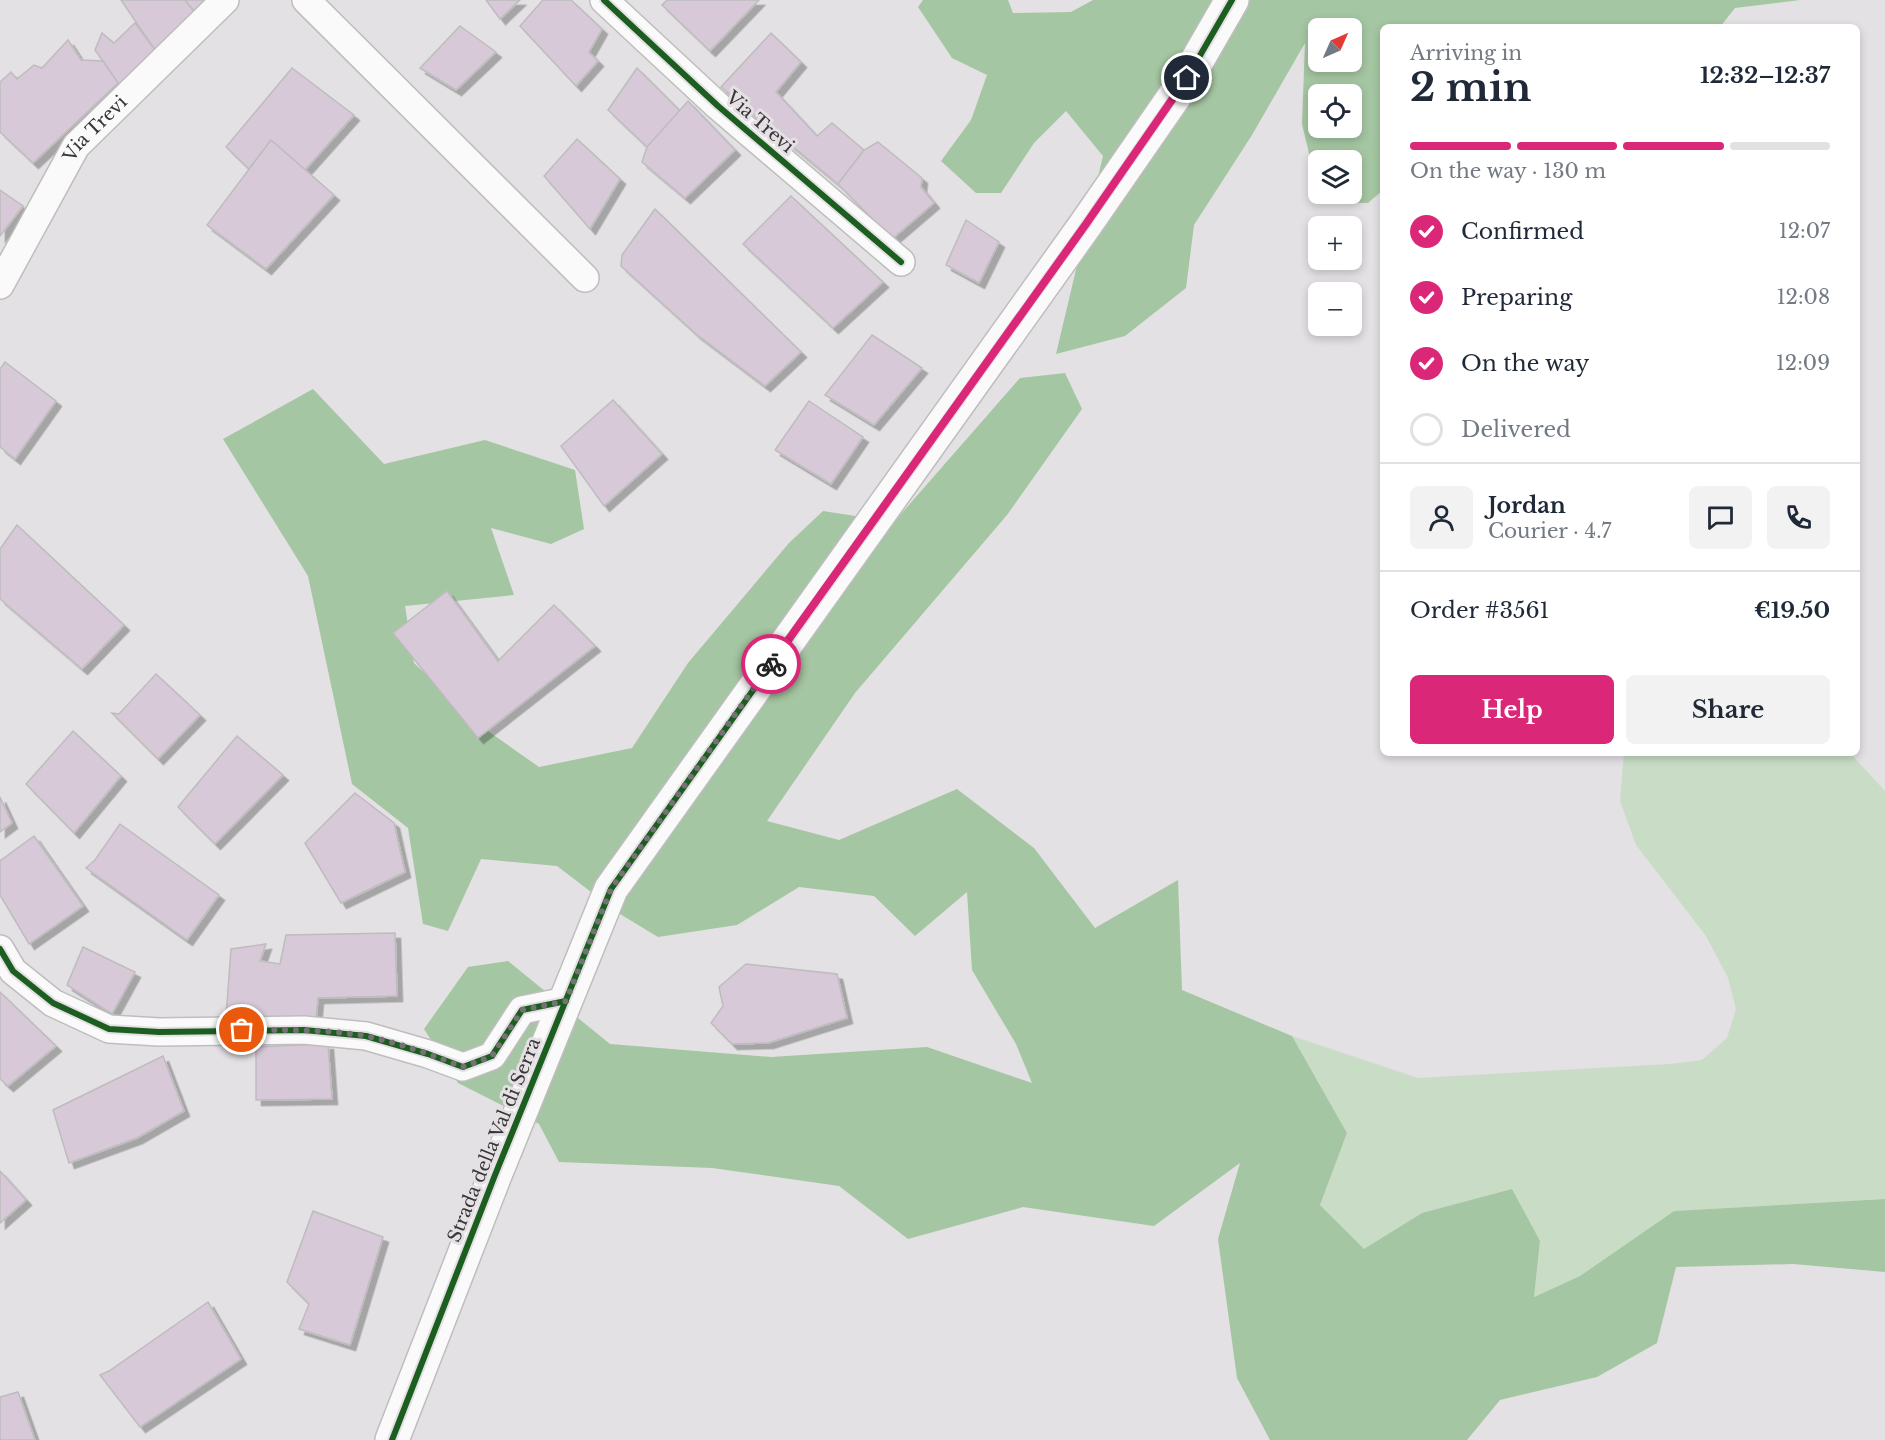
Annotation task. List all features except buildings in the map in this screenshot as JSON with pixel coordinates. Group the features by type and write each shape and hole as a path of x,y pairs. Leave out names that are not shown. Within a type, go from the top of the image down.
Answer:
{"street":[{"name":"Via Trevi","path":"0,285 76,146 225,0"},
{"path":"306,0 585,278"},
{"name":"Via Trevi","path":"604,0 718,106 901,262"},
{"name":"Strada della Val di Serra","path":"392,1440 495,1175 611,889 1086,224 1187,78 1232,0"},
{"path":"0,949 13,971 53,1002 109,1029 159,1032 314,1031 366,1036 463,1067 492,1056 522,1010 566,1001"}],"green space":[{"path":"923,0 1008,0 1013,13 1071,12 1093,0 1800,0 1735,8 1722,24 1380,24 1380,193 1368,203 1362,203 1362,150 1308,150 1302,124 1305,43 1252,135 1194,225 1186,288 1125,336 1056,354 1103,156 1066,111 1034,143 1001,193 976,193 941,161 971,120 987,75 952,58 918,7"},
{"path":"1065,373 1082,409 1007,515 855,693 767,821 839,840 957,789 1034,848 1095,928 1178,880 1182,990 1292,1036 1347,1133 1320,1205 1364,1249 1422,1213 1512,1189 1540,1241 1534,1297 1580,1276 1674,1211 1885,1199 1885,1272 1793,1264 1676,1267 1657,1343 1597,1377 1500,1400 1467,1440 1270,1440 1237,1378 1218,1239 1240,1163 1154,1226 1023,1207 908,1239 839,1186 712,1168 559,1162 539,1124 458,1083 424,1029 468,967 508,961 610,1044 771,1057 927,1047 1032,1083 1016,1044 972,970 967,892 915,936 874,896 799,887 737,925 658,937 620,914 557,866 481,859 448,931 423,924 408,828 352,784 308,576 223,439 313,389 384,464 485,440 575,470 584,529 551,544 491,528 514,595 405,606 414,663 485,729 539,767 632,748 688,663 789,543 823,511 894,522 1020,378"},
{"path":"1624,756 1853,756 1885,791 1885,1199 1674,1211 1580,1276 1534,1297 1540,1241 1422,1213 1364,1250 1320,1205 1347,1133 1292,1036 1418,1078 1670,1064 1702,1060 1727,1038 1736,1009 1728,978 1706,936 1636,845 1620,801"}],"cycle path":[{"path":"604,0 718,106 901,262"},
{"path":"392,1440 495,1175 611,889 1086,224 1187,78 1232,0"},
{"path":"0,949 13,971 53,1003 109,1029 159,1032 304,1030 366,1036 463,1067 492,1056 522,1010 566,1001"}],"way so far":[{"path":"242,1030 304,1030 366,1036 463,1067 492,1056 522,1010 566,1001 611,889 771,664"}],"route":[{"path":"771,664 1086,224 1187,78"}]}
